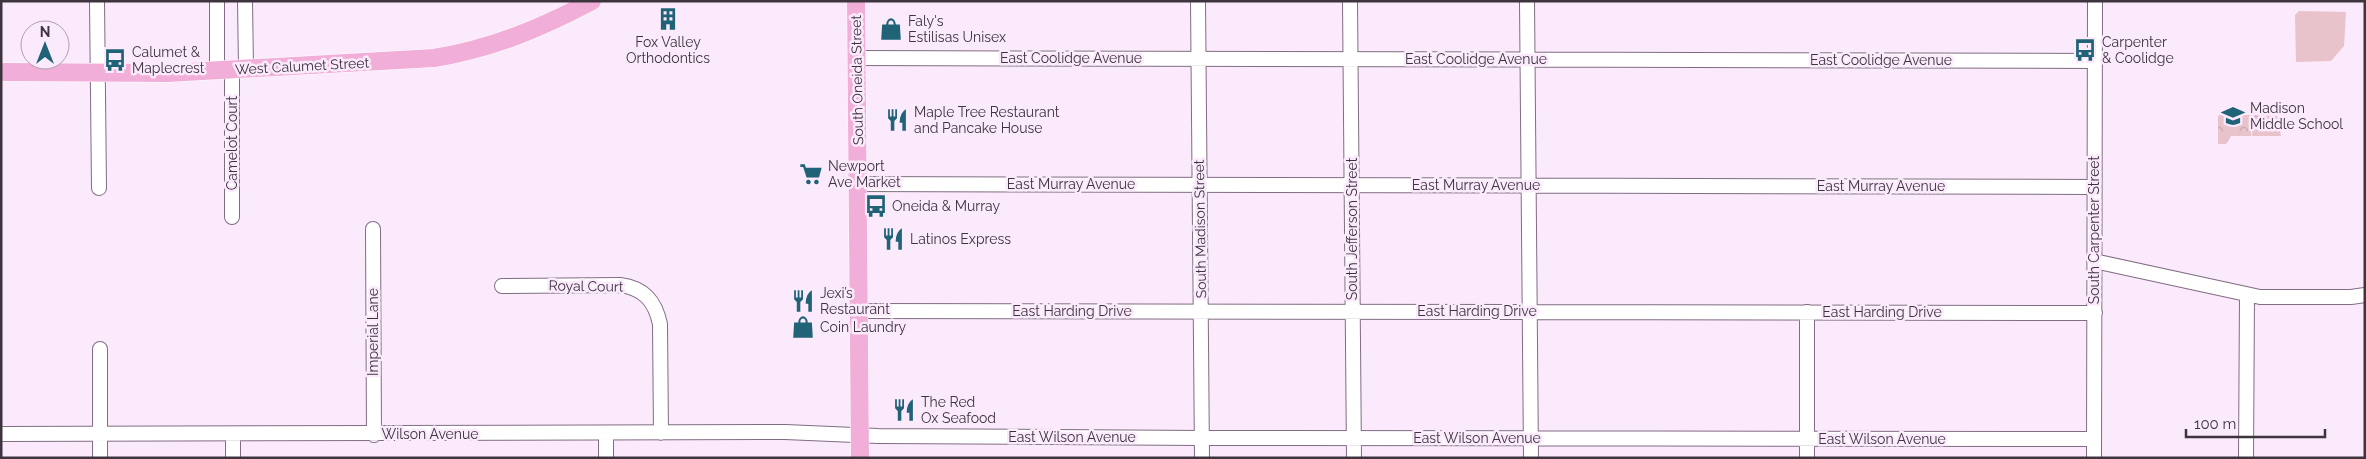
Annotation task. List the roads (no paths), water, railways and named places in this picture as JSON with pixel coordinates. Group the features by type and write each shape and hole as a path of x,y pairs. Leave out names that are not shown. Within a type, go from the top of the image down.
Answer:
{"main road":[{"name":"West Calumet Street","path":"1,72 168,74 413,60 454,55 493,45 531,32 592,1"},
{"name":"South Oneida Street","path":"856,1 860,458"}],"street":[{"path":"97,1 99,188"},
{"path":"217,1 232,69"},
{"path":"232,69 245,1"},
{"name":"South Madison Street","path":"1198,1 1202,458"},
{"name":"South Jefferson Street","path":"1350,1 1354,458"},
{"path":"1527,1 1531,458"},
{"name":"South Carpenter Street","path":"2094,458 2095,1"},
{"name":"East Coolidge Avenue","path":"857,58 2095,61"},
{"name":"Camelot Court","path":"232,69 232,217"},
{"name":"East Murray Avenue","path":"858,184 2094,187"},
{"name":"Imperial Lane","path":"373,229 374,435"},
{"path":"2094,261 2265,297 2352,297 2365,295"},
{"name":"Royal Court","path":"502,286 620,285 636,289 650,298 658,312 660,324 661,433"},
{"path":"2246,458 2247,294"},
{"name":"East Harding Drive","path":"859,310 2095,313"},
{"path":"1807,312 1807,458"},
{"path":"100,349 100,458"},
{"name":"Wilson Avenue","path":"1,434 100,436 661,433 860,435"},
{"path":"606,434 606,458"},
{"path":"232,435 233,458"},
{"name":"East Wilson Avenue","path":"860,435 1201,438 2094,439"}],"place":[{"name":"Fox Valley Orthodontics","path":"668,19"},
{"name":"Faly's Estilisas Unisex","path":"891,29"},
{"name":"Carpenter & Coolidge","path":"2085,50"},
{"name":"Calumet & Maplecrest","path":"115,60"},
{"name":"Madison Middle School","path":"2233,116"},
{"name":"Maple Tree Restaurant and Pancake House","path":"897,120"},
{"name":"Newport Ave Market","path":"811,174"},
{"name":"Oneida & Murray","path":"876,206"},
{"name":"Latinos Express","path":"893,239"},
{"name":"Jexi’s Restaurant","path":"803,301"},
{"name":"Coin Laundry","path":"803,327"},
{"name":"The Red Ox Seafood","path":"904,410"}]}
